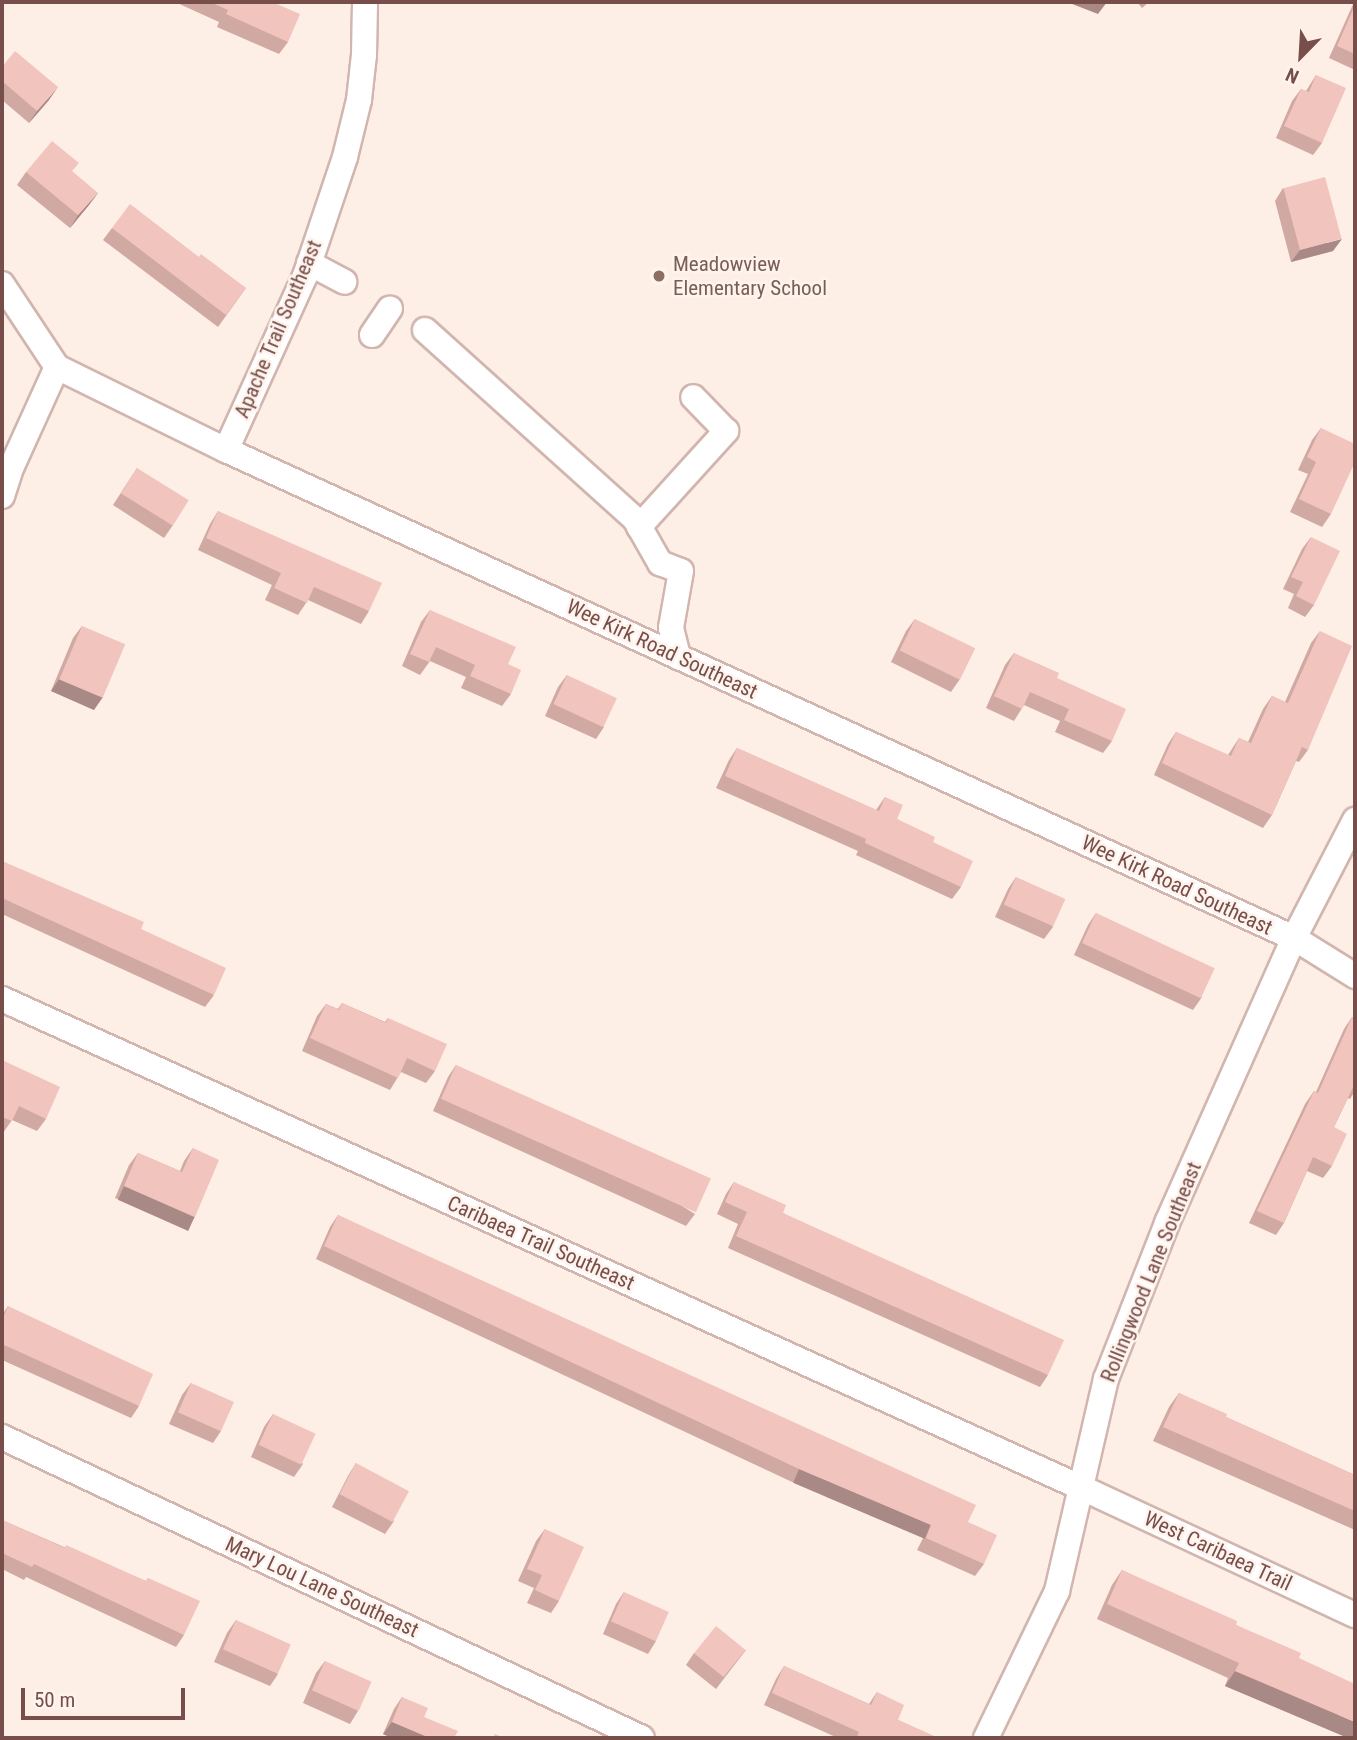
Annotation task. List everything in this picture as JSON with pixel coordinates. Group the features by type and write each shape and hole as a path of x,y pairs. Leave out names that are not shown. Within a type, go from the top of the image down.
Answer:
{"street":[{"name":"Apache Trail Southeast","path":"226,450 309,263 345,158 359,100 364,55 365,2"},
{"path":"309,263 344,282"},
{"path":"2,284 57,367 12,466 2,496"},
{"path":"372,335 390,308"},
{"path":"425,330 635,519 660,562 681,571 671,628 678,657"},
{"name":"Wee Kirk Road Southeast","path":"57,367 226,450 1294,938 1355,976"},
{"path":"639,527 726,431 693,397"},
{"name":"Rollingwood Lane Southeast","path":"986,1738 1057,1591 1106,1379 1167,1223 1294,938 1355,820"},
{"name":"Caribaea Trail Southeast","path":"2,999 1080,1487"},
{"name":"Mary Lou Lane Southeast","path":"2,1437 642,1738"},
{"name":"West Caribaea Trail","path":"1080,1487 1355,1615"}],"building":[{"path":"210,2 272,2 300,14 288,42 226,14 228,10"},
{"path":"1355,5 1355,54 1337,46"},
{"path":"15,51 58,87 37,111 2,81 2,67"},
{"path":"1316,75 1346,88 1322,143 1284,126 1301,89 1309,92"},
{"path":"52,141 79,163 72,171 98,193 78,215 26,172"},
{"path":"1325,177 1342,239 1300,250 1283,188"},
{"path":"130,204 199,257 201,254 246,288 226,315 112,228"},
{"path":"1321,428 1355,444 1355,462 1331,514 1299,499 1316,462 1307,457"},
{"path":"137,468 189,500 173,526 121,493"},
{"path":"218,511 382,583 369,611 314,587 307,603 274,588 281,573 206,538"},
{"path":"1311,537 1340,551 1314,605 1296,596 1303,582 1291,577"},
{"path":"430,610 516,647 508,664 521,670 511,694 470,676 475,665 436,647 429,662 410,654"},
{"path":"915,619 975,648 960,680 900,650"},
{"path":"82,626 125,644 103,698 59,679"},
{"path":"1320,631 1352,646 1308,750 1302,747 1272,815 1162,763 1176,732 1231,756 1239,738 1251,743 1272,696 1288,703"},
{"path":"1014,653 1059,673 1057,678 1126,709 1112,741 1064,720 1069,709 1030,692 1022,709 994,696"},
{"path":"567,675 617,698 603,727 553,704"},
{"path":"737,748 879,811 885,797 903,805 897,819 935,837 933,842 973,861 961,887 865,843 866,839 725,776"},
{"path":"2,861 144,922 141,929 226,968 214,995 2,898"},
{"path":"1016,877 1065,899 1053,926 1004,904"},
{"path":"1096,913 1215,968 1201,998 1082,943"},
{"path":"342,1003 386,1023 388,1018 447,1044 435,1071 407,1058 398,1078 310,1038 326,1004 339,1010"},
{"path":"1352,1017 1355,1018 1355,1085 1334,1127 1347,1134 1332,1166 1313,1157 1284,1223 1257,1211 1314,1091 1318,1093"},
{"path":"2,1060 60,1087 46,1119 19,1106 12,1121 2,1117"},
{"path":"456,1065 711,1178 696,1212 441,1099"},
{"path":"193,1148 219,1160 195,1217 124,1186 138,1153 182,1172"},
{"path":"734,1182 786,1205 783,1213 1064,1340 1048,1375 736,1236 747,1212 725,1202"},
{"path":"338,1215 976,1505 968,1522 997,1535 984,1564 926,1538 931,1525 799,1469 324,1246"},
{"path":"8,1306 153,1374 139,1406 2,1344 2,1320"},
{"path":"191,1383 234,1402 221,1431 178,1412"},
{"path":"1179,1393 1355,1475 1355,1511 1163,1427"},
{"path":"273,1414 316,1434 301,1465 259,1445"},
{"path":"356,1463 409,1491 393,1522 340,1494"},
{"path":"2,1520 200,1601 184,1635 34,1564 32,1567 2,1553"},
{"path":"545,1529 584,1547 559,1601 535,1590 542,1575 527,1569"},
{"path":"1122,1570 1237,1621 1236,1625 1301,1653 1299,1658 1355,1684 1355,1722 1235,1671 1239,1663 1107,1604"},
{"path":"624,1592 669,1612 656,1641 611,1621"},
{"path":"236,1620 291,1644 278,1674 223,1649"},
{"path":"716,1626 746,1650 724,1677 694,1653"},
{"path":"325,1661 372,1682 359,1711 312,1690"},
{"path":"784,1666 871,1705 877,1692 904,1705 898,1720 938,1738 864,1738 857,1735 859,1732 772,1693"},
{"path":"402,1697 428,1708 424,1717 458,1731 454,1738 430,1738 392,1722"}],"place":[{"name":"Meadowview Elementary School","path":"659,276"}]}
